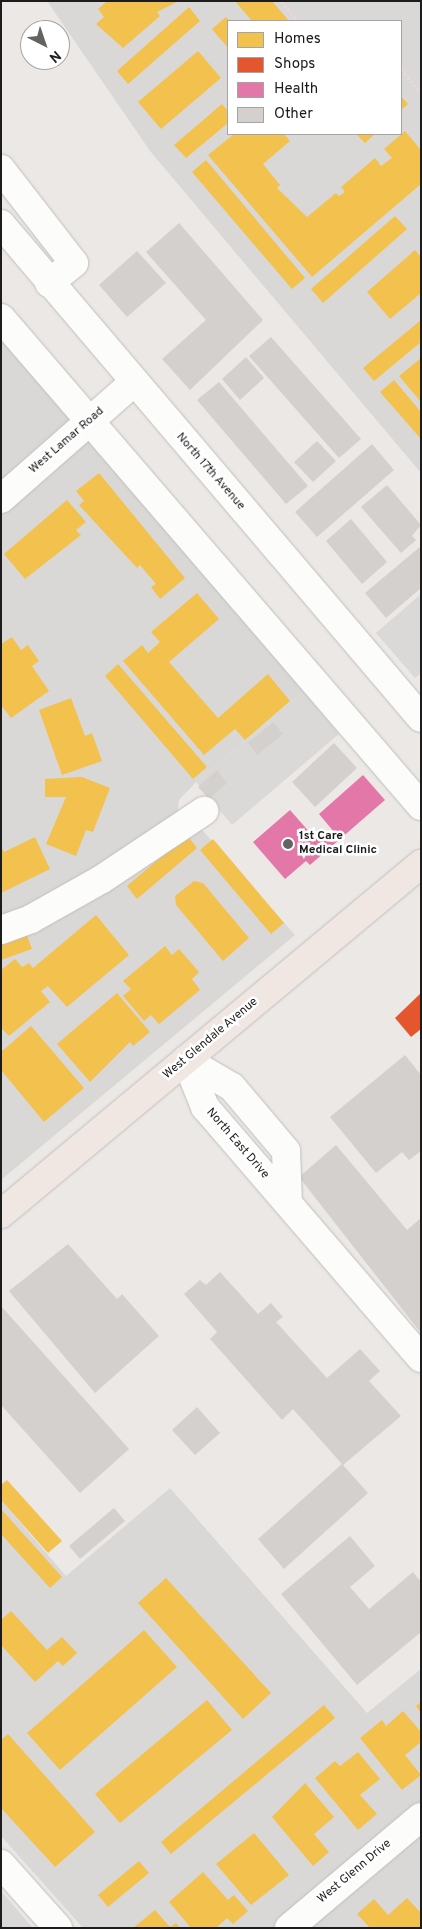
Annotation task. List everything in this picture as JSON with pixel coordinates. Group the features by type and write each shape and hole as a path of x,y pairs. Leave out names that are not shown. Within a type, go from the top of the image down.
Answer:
{"main road":[{"name":"West Glendale Avenue","path":"1,1214 421,864"}],"street":[{"path":"1,169 74,263 49,283"},
{"name":"North 17th Avenue","path":"1,224 133,383 421,718"},
{"path":"1,318 421,806"},
{"name":"West Lamar Road","path":"1,499 133,383"},
{"path":"1,930 31,919 102,879 204,811"},
{"name":"North East Drive","path":"186,1060 232,1087 286,1151 288,1203"},
{"name":"North East Drive","path":"186,1060 205,1108 421,1358"},
{"path":"230,1136 264,1125"},
{"name":"West Glenn Drive","path":"289,1928 421,1817"},
{"path":"1,1864 58,1928"}],"path":[{"path":"281,1 297,20"},
{"path":"402,70 421,92"}],"shaded area":[{"path":"47,1 421,1 421,473 150,151 70,34 70,20 60,20"},
{"path":"1,338 303,691 196,782 179,800 177,817 72,885 1,917"},
{"path":"421,594 421,673 415,678 376,633"},
{"path":"303,691 339,734 232,825 196,782"},
{"path":"197,824 295,935 1,1180 1,937"},
{"path":"170,1488 367,1713 421,1669 421,1928 83,1928 1,1836 1,1500 66,1576"},
{"path":"1,1891 33,1928 1,1928"}],"building: Homes":[{"path":"107,1 179,1 157,12 160,16 123,48 96,24 104,17 98,9"},
{"path":"235,1 272,1 288,20 251,20"},
{"path":"189,7 200,21 128,84 117,71"},
{"path":"226,17 229,20 227,20 227,47 212,29"},
{"path":"198,51 221,78 161,129 138,102"},
{"path":"402,97 408,104 402,109"},
{"path":"222,104 227,110 227,124 186,158 174,145"},
{"path":"405,131 421,150 421,184 312,277 208,155 233,135 285,135 290,141 263,164 280,185 277,188 307,217 336,193 339,196 345,192 341,187 375,158 381,166 392,158 384,149"},
{"path":"357,135 374,135 365,143"},
{"path":"206,160 305,278 292,289 192,172"},
{"path":"395,216 407,229 323,303 311,289"},
{"path":"415,250 421,257 421,293 390,319 367,292"},
{"path":"421,320 421,342 374,381 363,368"},
{"path":"421,358 421,402 399,376"},
{"path":"394,380 421,412 421,439 380,392"},
{"path":"99,473 185,578 160,599 151,587 156,584 140,565 137,568 79,505 84,501 76,491"},
{"path":"67,500 86,522 76,530 81,535 25,579 4,554"},
{"path":"197,593 219,619 169,662 218,718 268,674 290,701 245,740 235,729 204,755 123,661 142,645 148,653 160,642 151,632"},
{"path":"12,637 21,650 28,645 39,661 32,666 49,691 11,718 1,705 1,644"},
{"path":"118,664 207,767 193,779 105,676"},
{"path":"71,698 85,736 92,733 102,761 62,775 39,710"},
{"path":"82,777 110,788 93,832 86,830 76,856 46,844 66,797 45,797 45,779"},
{"path":"187,835 197,848 137,899 127,886"},
{"path":"35,837 50,869 1,893 1,846 4,852"},
{"path":"213,839 284,923 271,934 200,850"},
{"path":"194,881 203,883 249,938 223,961 176,905 175,896"},
{"path":"96,915 129,955 67,1007 48,986 41,991 50,1002 9,1036 1,1028 1,970 15,959 22,967 29,963 33,968"},
{"path":"26,933 32,949 1,960 1,943"},
{"path":"165,946 172,955 179,949 199,972 192,979 200,990 159,1024 151,1015 144,1021 123,996 131,989 123,981"},
{"path":"117,993 150,1032 133,1046 130,1042 90,1082 57,1044"},
{"path":"31,1026 84,1088 44,1122 1,1070 1,1052"},
{"path":"7,1480 62,1541 48,1553 1,1500 1,1485"},
{"path":"1,1509 62,1577 50,1588 1,1534"},
{"path":"166,1578 271,1693 243,1719 138,1603"},
{"path":"11,1611 47,1650 62,1637 77,1653 63,1666 58,1661 35,1682 1,1645 1,1620"},
{"path":"144,1630 177,1667 60,1770 27,1733"},
{"path":"207,1700 232,1730 120,1823 95,1794"},
{"path":"421,1702 421,1713 416,1706"},
{"path":"324,1705 335,1718 171,1854 161,1842"},
{"path":"403,1711 421,1732 421,1742 405,1755 421,1775 402,1790 360,1738 382,1720 386,1726"},
{"path":"8,1734 95,1832 55,1867 1,1808 1,1740"},
{"path":"358,1752 380,1779 360,1795 377,1814 358,1830 315,1778 335,1761 340,1766"},
{"path":"305,1783 334,1817 314,1834 329,1852 313,1866 272,1817"},
{"path":"254,1833 289,1875 251,1905 216,1864"},
{"path":"139,1861 149,1873 108,1907 98,1895"},
{"path":"203,1872 228,1900 234,1895 248,1911 233,1924 227,1918 216,1928 191,1928 169,1902"},
{"path":"407,1898 421,1913 421,1928 370,1928 357,1914 374,1899 388,1915"},
{"path":"155,1910 170,1927 176,1923 180,1928 133,1928"}],"building: Shops":[{"path":"421,993 421,1029 411,1037 395,1018"}],"building: Health":[{"path":"363,775 385,800 310,865 306,861 285,879 253,842 290,810 312,835 319,829 327,838 334,832 319,814"}],"building: Other":[{"path":"179,223 263,320 190,390 162,359 206,320 146,252"},
{"path":"137,251 166,283 127,317 99,285"},
{"path":"271,337 361,439 339,458 249,356"},
{"path":"246,357 264,378 240,400 222,379"},
{"path":"219,382 308,486 286,504 197,400"},
{"path":"317,441 336,461 313,482 294,462"},
{"path":"372,444 394,470 317,537 295,512"},
{"path":"387,485 421,525 412,536 416,540 401,553 361,507"},
{"path":"351,519 387,562 362,584 326,541"},
{"path":"421,546 421,588 386,618 365,593"},
{"path":"273,722 283,734 257,755 248,743"},
{"path":"334,743 357,768 315,807 292,782"},
{"path":"217,770 227,783 209,799 198,787"},
{"path":"405,1055 421,1075 421,1151 409,1160 402,1152 376,1173 330,1117"},
{"path":"336,1145 407,1230 421,1218 421,1333 299,1177"},
{"path":"68,1244 117,1299 122,1294 159,1336 95,1393 9,1291"},
{"path":"220,1272 258,1314 271,1303 283,1317 276,1322 327,1378 360,1349 380,1371 369,1381 401,1416 343,1465 368,1493 284,1569 258,1539 342,1464 293,1409 282,1420 210,1339 217,1332 184,1294 200,1280 206,1285"},
{"path":"1,1306 129,1449 80,1493 1,1405"},
{"path":"197,1407 220,1433 195,1455 172,1430"},
{"path":"114,1508 125,1521 80,1559 69,1546"},
{"path":"350,1536 375,1566 350,1587 369,1609 413,1572 421,1582 421,1632 357,1685 281,1594"}],"place":[{"name":"1st Care Medical Clinic","path":"288,844"}]}
